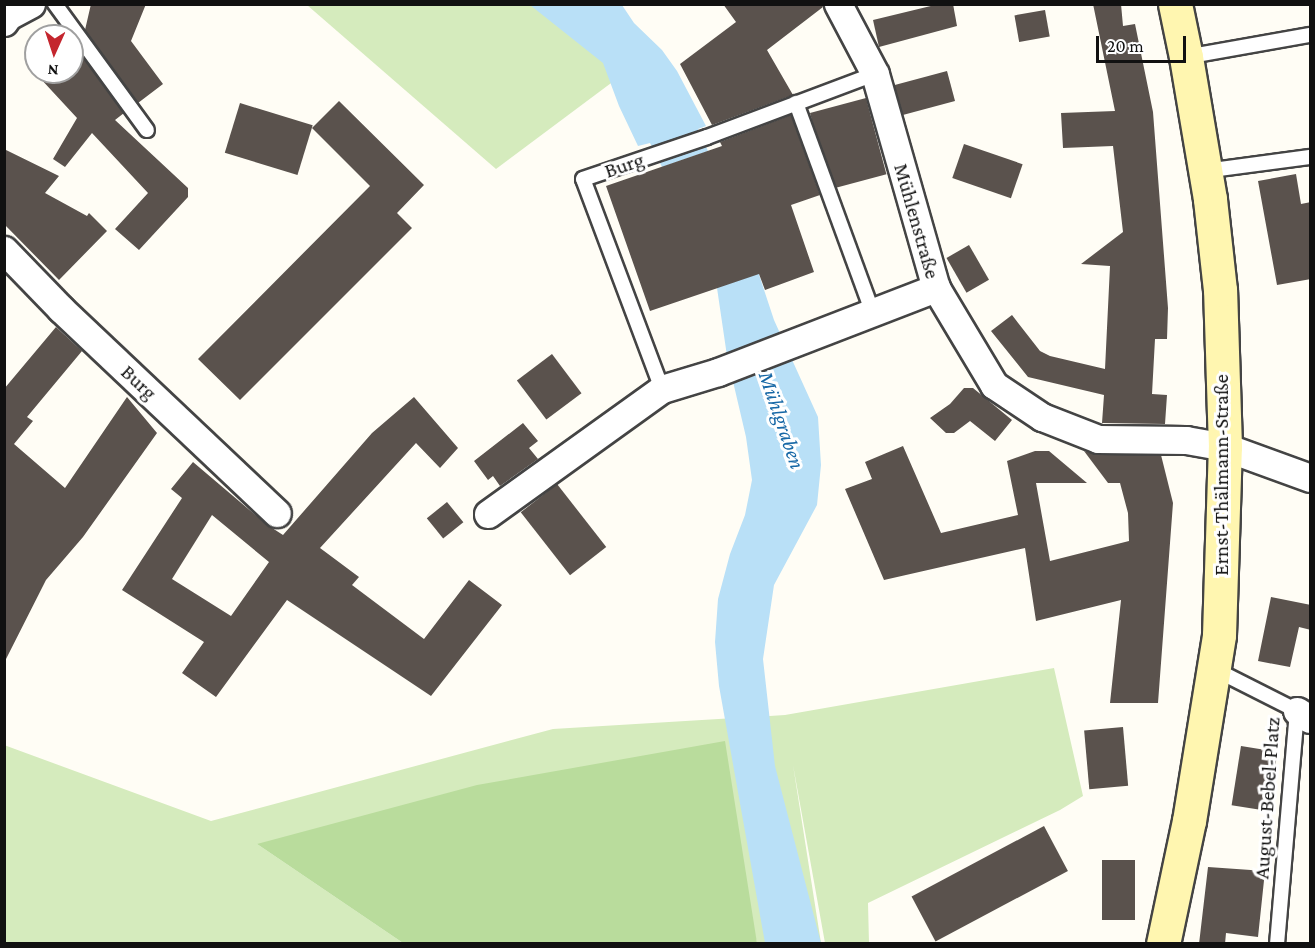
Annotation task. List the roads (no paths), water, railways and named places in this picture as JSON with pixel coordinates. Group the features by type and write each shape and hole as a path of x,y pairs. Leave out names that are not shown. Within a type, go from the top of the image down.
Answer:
{"main road":[{"name":"Ernst-Thälmann-Straße","path":"1163,944 1189,821 1219,635 1225,447 1220,290 1205,171 1175,4"}],"street":[{"name":"Mühlenstraße","path":"838,4 875,74 936,288 994,385 1041,417 1098,439 1186,440 1225,447 1311,478"},
{"name":"Burg","path":"4,250 70,317 277,513"},
{"path":"488,514 662,389 718,372 936,288"}],"lane":[{"path":"55,4 147,130"},
{"path":"1186,57 1311,34"},
{"name":"Burg","path":"662,389 583,179 707,137 875,74"},
{"path":"796,103 873,313"},
{"path":"1205,171 1311,157"},
{"name":"August-Bebel-Platz","path":"1214,669 1304,715 1277,944"}],"water":[{"path":"530,5 622,5 634,23 662,50 677,71 706,126 698,129 708,151 662,167 650,143 638,146 619,106 603,63"},
{"name":"Mühlgraben","path":"741,220 774,320 818,417 821,465 817,505 774,585 763,659 775,766 821,943 765,943 719,686 715,642 718,599 730,554 745,515 752,480 746,437 727,356 717,288"}]}
